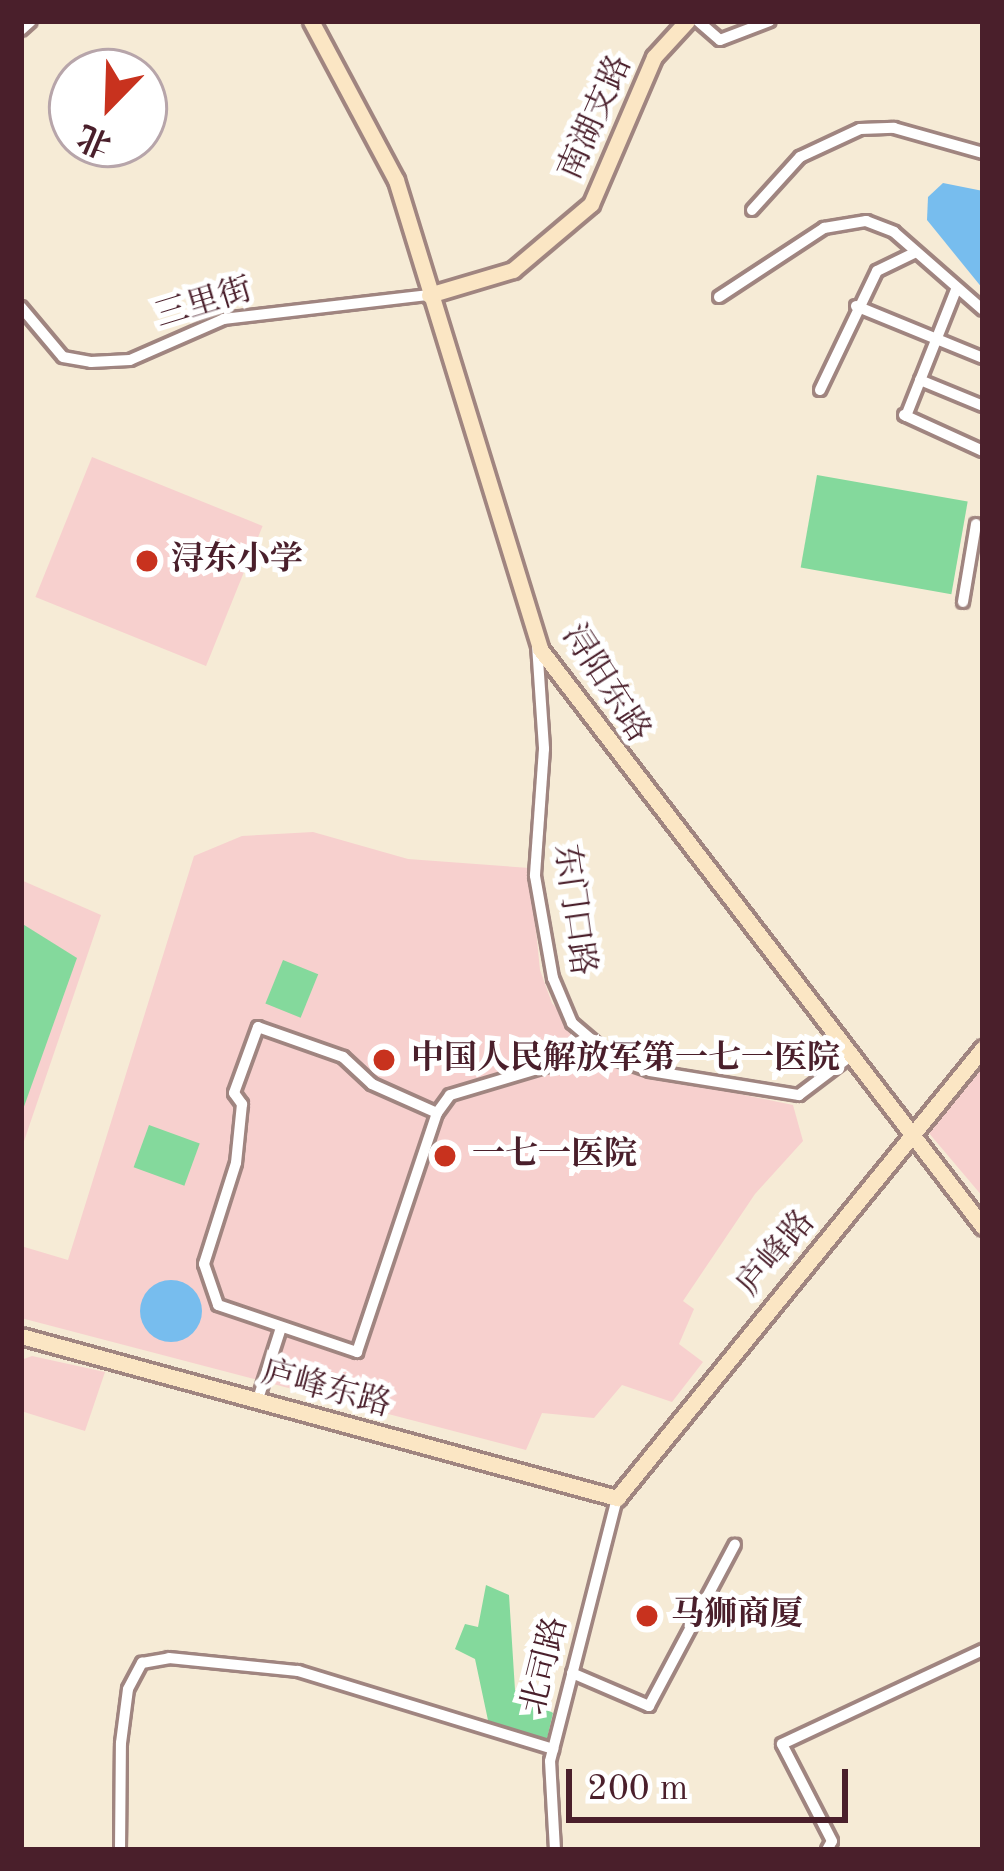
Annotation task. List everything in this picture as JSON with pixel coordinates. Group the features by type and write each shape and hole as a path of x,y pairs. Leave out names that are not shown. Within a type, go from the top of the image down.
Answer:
{"main road":[{"name":"浔阳东路","path":"311,21 396,180 538,642 602,739 983,1227"},
{"name":"南湖支路","path":"429,295 514,269 591,203 655,57 687,21"},
{"name":"庐峰路","path":"617,1498 913,1140 983,1048"},
{"name":"庐峰东路","path":"21,1336 617,1498"}],"street":[{"path":"21,30 31,21"},
{"path":"698,21 720,40 770,21"},
{"path":"752,210 800,158 860,129 894,128 983,153"},
{"path":"719,297 835,223 879,225 983,310"},
{"path":"820,390 856,305 884,263 916,252"},
{"path":"956,290 904,415 983,451"},
{"name":"三里街","path":"21,307 63,357 92,362 130,360 224,319 429,295"},
{"path":"856,305 983,358"},
{"path":"920,380 983,406"},
{"path":"963,602 976,524"},
{"name":"东门口路","path":"538,642 534,680 544,749 535,877 561,1002 601,1050 650,1071 800,1094 849,1057"},
{"path":"437,1113 372,1084 343,1057 258,1027 234,1094 242,1104 236,1163 204,1264 218,1305 345,1352 366,1342 437,1113 466,1087 601,1050"},
{"path":"256,1402 280,1330"},
{"name":"北司路","path":"555,1850 553,1749 617,1498"},
{"path":"572,1673 650,1706 735,1544"},
{"path":"827,1850 832,1841 782,1744 983,1650"},
{"path":"120,1850 121,1743 128,1689 142,1663 169,1658 298,1670 553,1749"}],"shaded area":[{"name":"浔东小学","path":"92,457 263,526 206,666 35,597"},
{"name":"一七一医院","path":"313,832 408,859 530,868 540,970 552,1003 597,1057 618,1069 793,1105 803,1141 755,1194 683,1301 694,1309 679,1344 703,1362 672,1402 622,1385 594,1418 542,1413 526,1450 21,1318 21,1246 68,1260 194,856 242,836"},
{"path":"21,880 101,915 21,1150"},
{"path":"983,1063 983,1197 928,1132"},
{"path":"32,1356 105,1372 85,1431 21,1411 21,1360"}],"green space":[{"path":"817,475 968,502 951,594 801,568"},
{"path":"21,923 77,958 21,1115"},
{"path":"283,960 318,974 301,1018 265,1004"},
{"path":"149,1125 200,1143 184,1186 134,1167"},
{"path":"486,1585 509,1595 515,1690 553,1713 547,1739 489,1725 475,1659 455,1649 465,1624 478,1627"}],"water":[{"path":"943,183 983,191 983,289 927,220 928,197"},
{"path":"171,1280 193,1289 202,1311 193,1333 171,1342 149,1333 140,1311 149,1289"}],"place":[{"name":"浔东小学","path":"147,561"},
{"name":"中国人民解放军第一七一医院","path":"384,1060"},
{"name":"一七一医院","path":"445,1156"},
{"name":"马狮商厦","path":"647,1616"}]}
